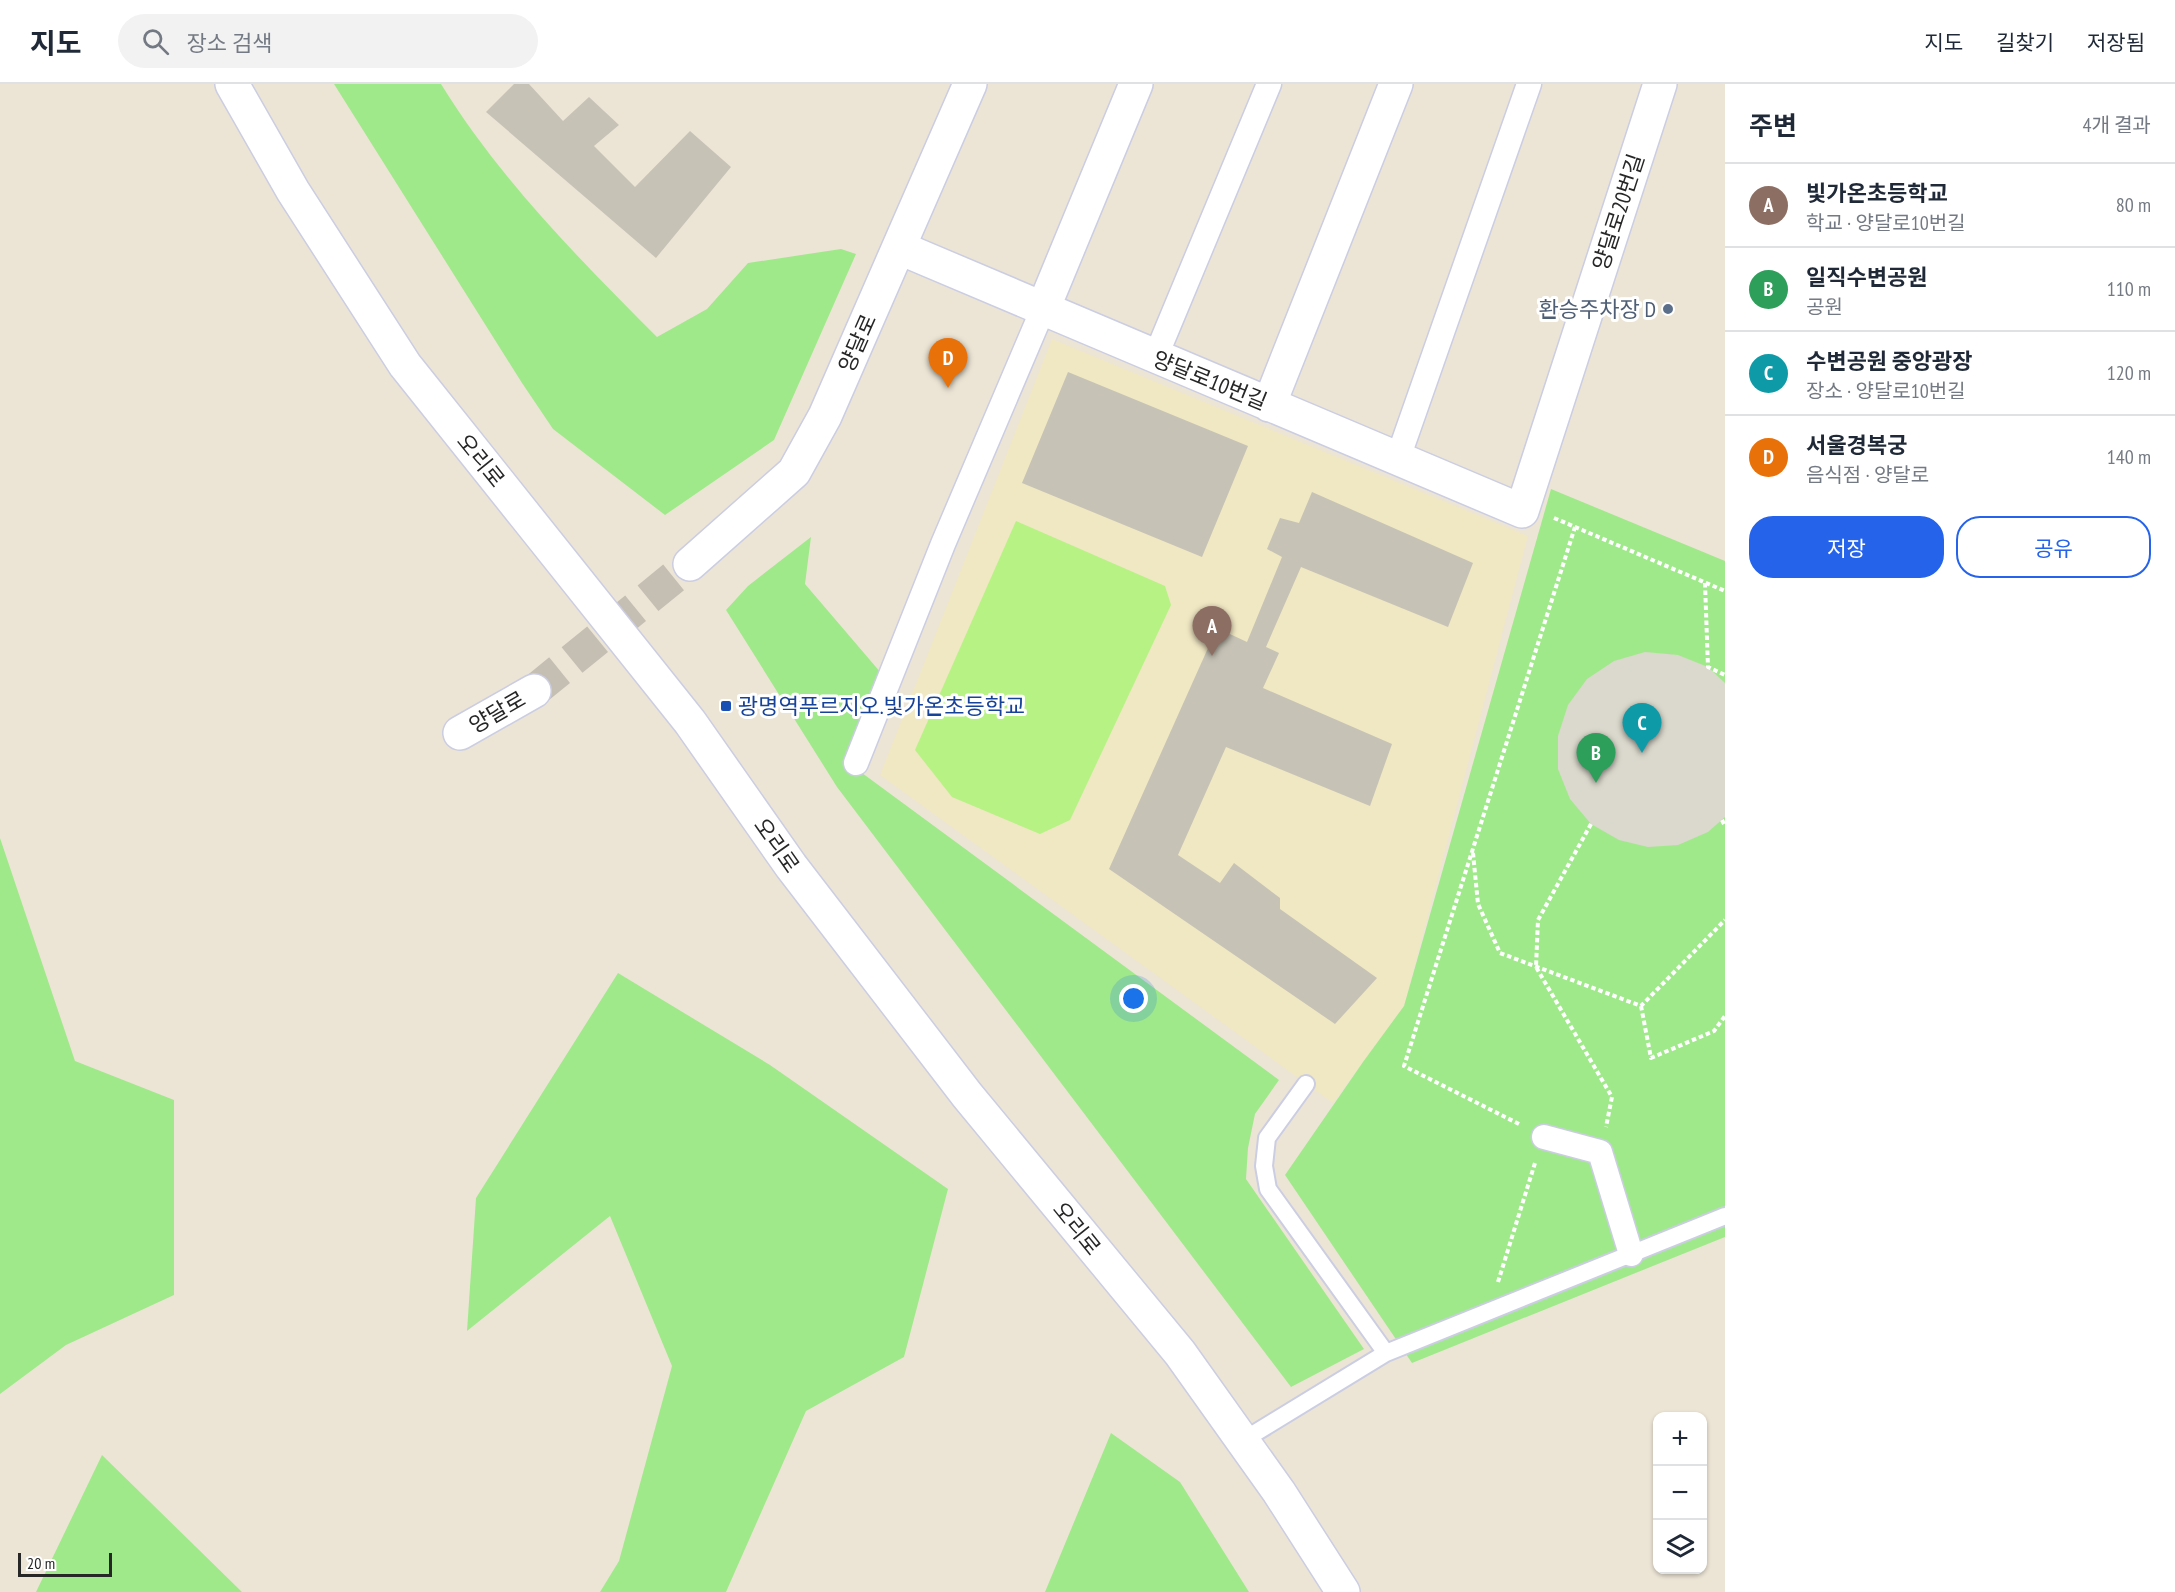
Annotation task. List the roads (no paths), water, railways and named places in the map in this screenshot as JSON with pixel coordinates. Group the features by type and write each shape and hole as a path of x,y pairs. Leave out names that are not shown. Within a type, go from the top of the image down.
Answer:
{"street":[{"name":"오리로","path":"232,84 293,191 405,365 690,722 791,867 967,1095 1180,1353 1279,1492 1343,1592"},
{"name":"양달로","path":"690,564 794,472 825,416 970,84"},
{"path":"856,763 943,544 1136,84"},
{"path":"1155,358 1269,84"},
{"path":"1269,405 1396,84"},
{"path":"1398,458 1529,84"},
{"name":"양달로20번길","path":"1536,514 1660,84"},
{"name":"양달로10번길","path":"900,248 1155,358 1536,514"},
{"name":"양달로","path":"460,733 534,691"},
{"path":"1544,1137 1600,1152 1631,1254"}],"lane":[{"path":"1306,1084 1267,1138 1264,1166 1268,1189 1386,1353"},
{"path":"1242,1441 1386,1353 1725,1216"}],"tunnel":[{"path":"534,691 690,564"}],"place":[{"name":"환승주차장 D","path":"1668,309"},
{"name":"서울경복궁","path":"948,388"},
{"name":"빛가온초등학교","path":"1212,656"},
{"name":"광명역푸르지오.빛가온초등학교","path":"726,706"},
{"name":"수변공원 중앙광장","path":"1642,753"},
{"name":"일직수변공원","path":"1596,783"}]}
